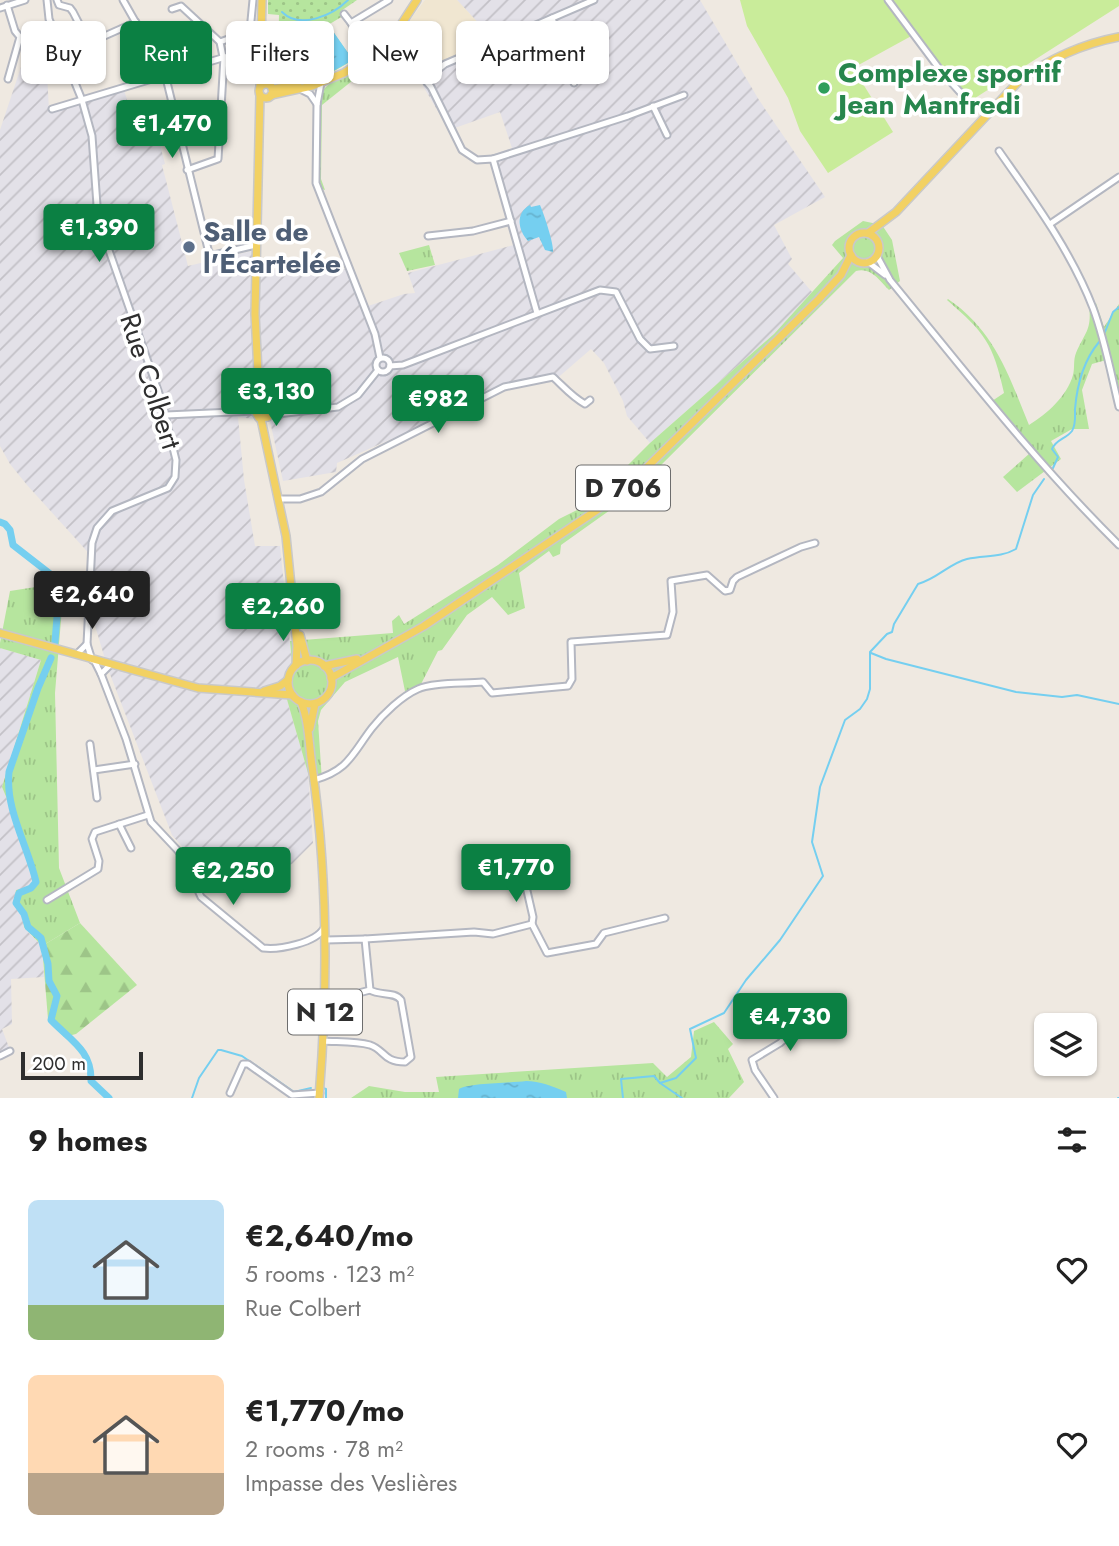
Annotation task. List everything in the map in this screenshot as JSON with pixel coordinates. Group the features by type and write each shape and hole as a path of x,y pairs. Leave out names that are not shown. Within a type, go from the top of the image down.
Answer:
{"main road":[{"path":"262,21 263,0"},
{"path":"263,0 262,70 266,91"},
{"path":"401,21 417,0"},
{"path":"399,21 404,17"},
{"path":"877,240 896,212 1019,81 1037,68 1072,51 1119,37"},
{"path":"266,91 311,82 348,66"},
{"path":"258,693 280,686 288,680 296,665 295,621 282,499 268,444 259,380 255,314 259,121 266,91 265,84"},
{"path":"266,91 300,89 318,84"},
{"path":"868,233 877,240 877,256 869,262 859,262 851,255 849,247 853,237 868,233 896,212"},
{"name":"D 706","path":"841,275 851,255"},
{"name":"D 706","path":"331,678 424,626 597,510 710,406 841,275 859,262"},
{"path":"264,412 282,499 300,635 307,661"},
{"path":"268,444 274,453"},
{"path":"0,633 198,688 292,695 301,702 315,704 321,701 330,692 331,678 324,666 307,661 296,665"},
{"name":"D 706","path":"324,666 368,656"},
{"path":"288,680 292,695"},
{"name":"N 12","path":"301,702 306,715 314,780 326,940 319,1095"},
{"name":"N 12","path":"311,760 311,719 315,704"}],"street":[{"path":"0,8 25,0"},
{"name":"Rue Colbert","path":"46,0 50,21"},
{"path":"57,0 59,5 73,12 78,21"},
{"path":"123,0 135,21"},
{"path":"220,42 250,31 253,0"},
{"path":"355,21 388,0"},
{"path":"442,66 594,0"},
{"path":"888,0 941,71 968,101"},
{"path":"7,5 15,31 20,37 8,79"},
{"path":"172,9 181,6 220,42 224,57 218,159 187,170"},
{"path":"344,14 349,21"},
{"path":"212,60 224,57"},
{"name":"Rue Colbert","path":"76,84 92,136 98,219 166,415 176,460 172,483 161,493 112,512 101,522 93,536 87,644 135,764 148,815"},
{"path":"52,109 133,84"},
{"path":"167,84 209,253 214,255 256,245"},
{"path":"321,84 317,104 316,183 375,334 380,358"},
{"path":"427,84 448,118 462,150 477,160 493,159 684,95"},
{"path":"300,89 310,94 317,104"},
{"path":"653,106 667,135"},
{"path":"999,151 1050,224 1092,305 1103,338 1119,407"},
{"path":"493,159 537,313"},
{"path":"1050,224 1119,177"},
{"path":"428,236 473,231 510,221"},
{"path":"877,256 890,279 1042,462 1119,545"},
{"path":"869,262 890,279"},
{"path":"378,370 384,372 390,366 403,365 600,290 616,292 640,339 650,349 674,345"},
{"path":"380,358 387,359 390,366"},
{"path":"378,370 376,363 380,358"},
{"path":"166,415 333,408 358,395 378,370"},
{"path":"282,499 300,499 321,492 362,459 513,384 553,377 569,394 585,404 590,400"},
{"path":"314,780 328,777 345,766 373,726 406,696 420,688 482,682 492,693 568,686 572,679 571,642 667,635 673,612 671,581 707,575 724,592 730,590 737,577 801,547 816,543"},
{"path":"76,655 87,644"},
{"path":"101,674 110,665"},
{"path":"90,744 97,798"},
{"path":"94,770 135,764"},
{"path":"47,900 96,871 99,861 93,834 148,815 156,829 182,855 201,897 263,948 308,941 321,934 325,926"},
{"path":"119,824 131,848"},
{"path":"525,882 533,917 532,925 547,953 596,944 604,933 665,918"},
{"path":"326,940 474,932 493,934 532,925"},
{"path":"365,939 370,990"},
{"path":"323,1041 372,1045 388,1059 396,1062 408,1061 411,1052 401,1000 395,995 370,990 355,994"},
{"path":"774,1098 755,1070 752,1060 780,1043 803,1023 830,1010"},
{"path":"0,1056 10,1051"},
{"path":"230,1093 243,1064 248,1064 292,1095 319,1095"}],"shaded area":[{"path":"425,0 457,0 476,21 456,21 456,55 442,61 442,21 409,21"},
{"path":"457,0 700,0 759,100 825,197 774,225 792,259 788,264 812,292 774,334 650,443 627,416 623,401 604,363 591,349 554,381 514,385 337,463 336,472 283,481 270,421 238,417 244,480 255,546 280,546 292,664 282,682 308,773 313,843 292,864 216,886 172,835 108,669 93,619 94,559 27,485 0,446 0,130 21,67 21,84 48,84 49,110 124,90 130,109 150,105 165,164 162,165 188,266 260,249 259,270 345,269 362,308 415,293 408,273 514,245 488,156 512,148 500,112 449,130 423,86 442,84 442,61 456,55 456,84 609,84 609,21 476,21"},
{"path":"0,648 41,660 2,787 33,862 31,869 35,886 23,914 24,928 42,946 44,977 11,979 12,1024 2,1029 10,1050 0,1054"}],"green space":[{"path":"268,0 357,0 341,11 343,16 334,21 279,21 279,15 268,14"},
{"name":"Complexe sportif Jean Manfredi","path":"740,0 1119,0 1119,6 972,100 915,34 853,68 893,132 828,173 800,131 788,98 747,26"},
{"path":"334,33 348,53 348,63 334,71"},
{"path":"348,73 348,84 322,105 321,179 325,190 322,189 319,178 321,92 329,84 334,84 334,81"},
{"path":"863,221 882,225 892,240 900,281 889,290 870,273 856,271 644,482 561,545 560,554 553,557 549,551 519,573 525,608 508,615 492,597 467,615 442,650 438,651 420,686 406,696 398,657 345,682 321,710 318,721 322,781 308,773 282,682 292,664 290,641 393,633 392,621 399,615 404,624 498,565 559,519 579,509 774,334 843,258 832,245 835,241"},
{"path":"429,245 435,265 407,271 399,253"},
{"path":"948,299 978,325 989,340 1007,372 1029,425 1056,404 1070,383 1075,356 1089,326 1089,306 1096,303 1104,327 1119,304 1119,393 1110,359 1092,364 1082,390 1089,429 1072,429 1051,441 1061,459 1017,492 1003,477 1030,453 989,403 1004,393 996,362 986,340"},
{"path":"61,583 63,596 55,693 59,868 80,923 42,946 24,927 23,914 14,905 16,890 35,886 35,880 30,869 33,861 2,787 41,660 0,648 0,643 10,591"},
{"path":"80,923 137,985 76,1034 64,1037 48,1019 42,946"},
{"path":"714,1022 733,1044 728,1049 744,1082 729,1098 351,1098 369,1086 405,1092 439,1092 436,1077 653,1063 667,1077 691,1057 694,1031"}],"water":[{"path":"334,33 348,53 348,63 334,71"},
{"path":"530,205 540,205 553,252 545,250 539,237 528,241 522,232 520,217"},
{"path":"526,1081 566,1092 567,1098 458,1098 459,1089 464,1087"}],"waterway":[{"path":"282,12 298,20 307,20 334,11 348,0"},
{"path":"1105,332 1113,312 1119,307"},
{"path":"1053,468 1058,457 1052,449 1073,429 1076,400 1085,365 1099,342"},
{"path":"660,1083 676,1078 696,1058 690,1029 724,1013 746,980 780,940 823,876 812,842 820,787 845,720 860,709 867,699 870,689 870,652 892,632 918,584 961,561 1004,554 1016,549 1033,495 1044,479"},
{"path":"0,522 10,530 13,545 58,580 54,606 57,617 55,642"},
{"path":"871,653 1016,692 1062,697 1077,695 1119,704"},
{"path":"51,658 9,772 10,800 36,882 31,888 19,893 16,903 24,914 28,927 41,938 48,964 49,981 57,996 51,1020 84,1053 91,1081 109,1098"},
{"path":"192,1098 199,1078 218,1050 242,1056 294,1092 311,1088"},
{"path":"623,1098 621,1079 654,1076 682,1098"},
{"path":"323,1088 326,1089 326,1098"}],"place":[{"name":"Complexe sportif Jean Manfredi","path":"824,88"},
{"name":"Salle de l'Écartelée","path":"189,247"}]}
